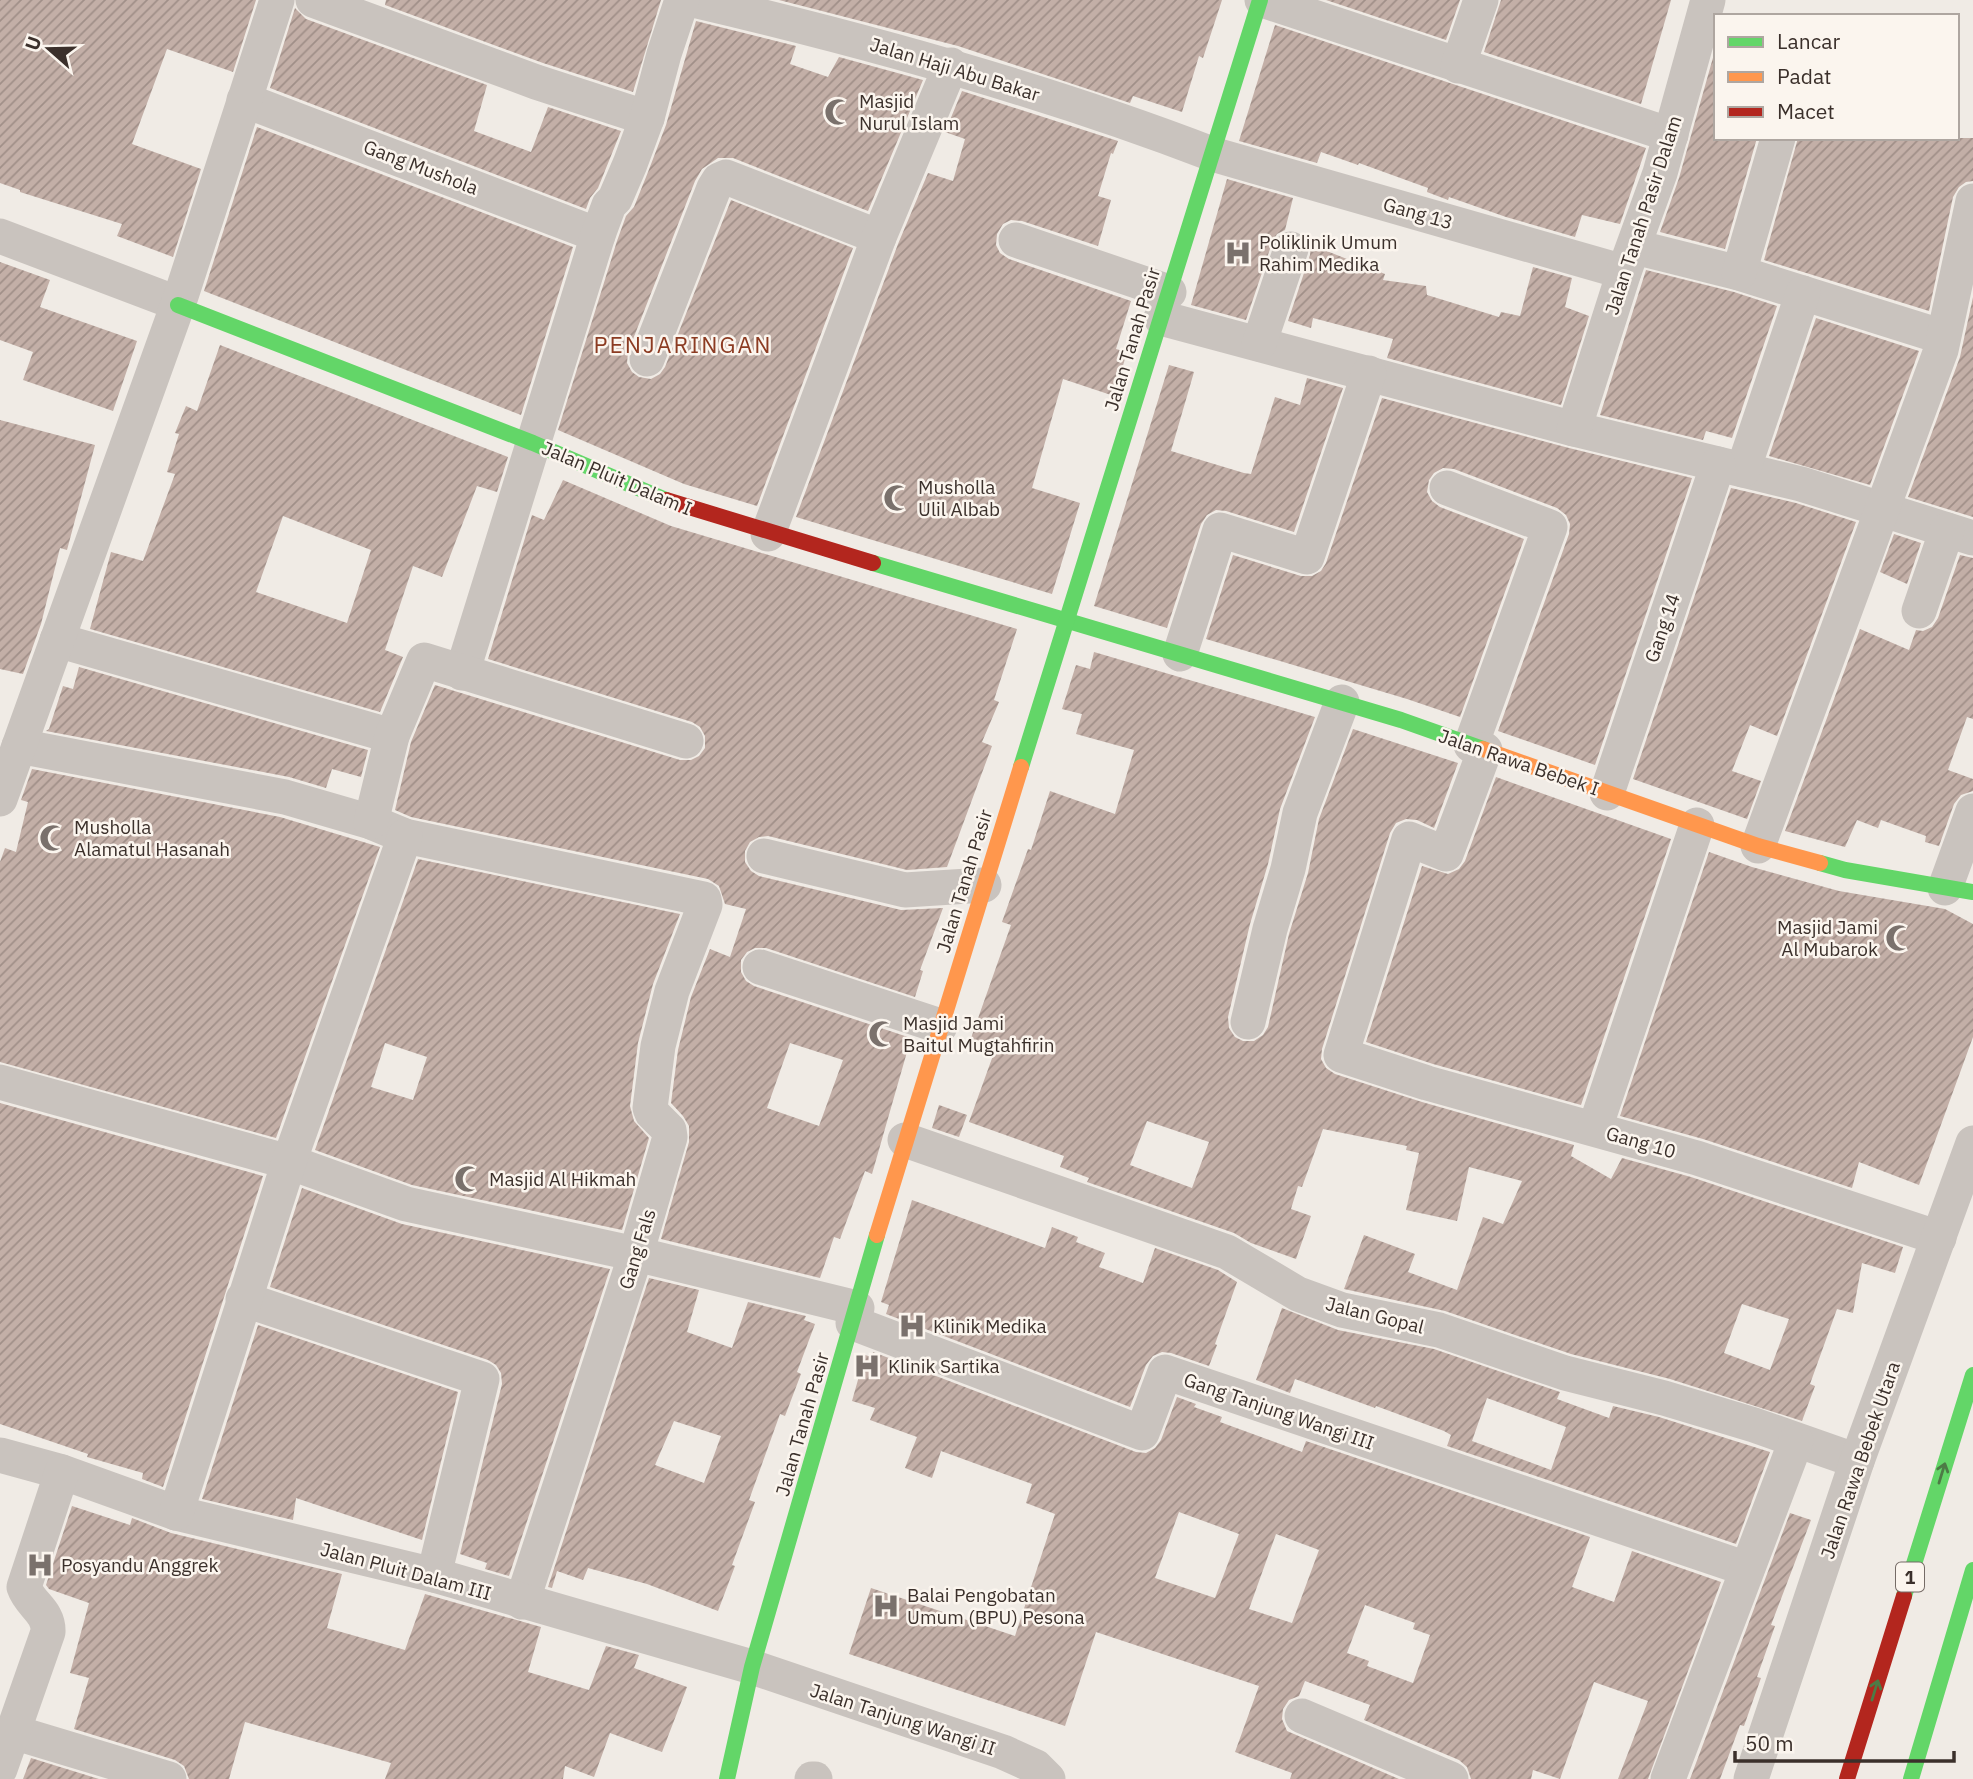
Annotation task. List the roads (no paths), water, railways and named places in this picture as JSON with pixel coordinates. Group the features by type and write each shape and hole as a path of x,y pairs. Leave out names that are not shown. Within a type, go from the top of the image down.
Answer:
{"main road":[{"name":"Jalan Tanah Pasir","path":"727,1779 752,1667 905,1140 1261,0"},
{"name":"Jalan Pluit Dalam I","path":"172,302 533,443 677,505 1067,620"},
{"name":"Jalan Rawa Bebek I","path":"1067,620 1342,702 1758,846 1846,870 1959,890"},
{"name":"1","path":"1847,1779 1973,1375"},
{"path":"1911,1779 1973,1570"}],"street":[{"path":"0,799 277,0"},
{"path":"313,0 536,82 647,118"},
{"path":"462,673 598,235 647,118 682,0"},
{"name":"Jalan Haji Abu Bakar","path":"693,0 832,32 951,65 1158,133 1212,154"},
{"path":"1261,0 1671,135"},
{"path":"1458,66 1482,0"},
{"name":"Jalan Tanah Pasir Dalam","path":"1574,429 1671,135 1708,0"},
{"path":"768,534 879,237 951,65"},
{"name":"Gang Mushola","path":"244,100 598,235"},
{"path":"1739,273 1777,140"},
{"name":"Gang 13","path":"1212,154 1630,259 1739,273 1943,337"},
{"path":"647,359 719,180 726,177 879,237"},
{"path":"1758,846 1941,350 1973,201"},
{"name":"Jalan Pluit Dalam I","path":"0,236 172,302"},
{"path":"1016,240 1259,344 1574,429 1801,484 1960,534 1919,611"},
{"path":"1259,344 1292,249"},
{"name":"Gang 14","path":"1607,793 1730,467 1803,293"},
{"path":"1180,654 1220,530 1307,557 1369,373"},
{"path":"1447,488 1550,527 1478,747"},
{"path":"57,640 391,736"},
{"path":"371,822 391,736 424,660 686,741"},
{"path":"1248,1022 1300,813 1342,702"},
{"path":"19,746 285,797 371,822 405,836 289,1162 176,1513"},
{"name":"Gang 10","path":"1478,747 1446,854 1409,839 1340,1055 1427,1083 1697,1158 1939,1238"},
{"path":"1959,890 1973,811"},
{"path":"1595,1128 1697,825"},
{"name":"Gang Fals","path":"405,836 704,899 705,905 672,991 659,1046 650,1108 669,1130 670,1137 636,1254 522,1602"},
{"path":"764,856 905,890 984,885"},
{"path":"760,967 940,1026"},
{"path":"0,1083 289,1162 407,1204 636,1254 855,1316"},
{"name":"Jalan Gopal","path":"905,1140 1227,1252 1298,1294 1342,1310 1439,1330 1565,1373 1664,1398 1857,1461"},
{"name":"Jalan Rawa Bebek Utara","path":"1751,1779 1857,1461 1973,1143"},
{"path":"243,1299 481,1379 434,1575"},
{"name":"Gang Tanjung Wangi III","path":"855,1316 1142,1433 1165,1372 1747,1569"},
{"path":"1668,1779 1796,1441"},
{"name":"Jalan Pluit Dalam III","path":"0,1455 62,1472 176,1513 434,1575 752,1667"},
{"path":"0,1769 48,1632 45,1614 27,1595 24,1587 62,1472"},
{"name":"Jalan Tanjung Wangi II","path":"752,1667 1003,1752 1036,1767 1048,1779"},
{"path":"1302,1716 1451,1779"},
{"path":"13,1732 169,1779"}],"place":[{"name":"Masjid Nurul Islam","path":"838,112"},
{"name":"Poliklinik Umum Rahim Medika","path":"1238,253"},
{"name":"Musholla Ulil Albab","path":"897,498"},
{"name":"Musholla Alamatul Hasanah","path":"53,838"},
{"name":"Masjid Jami Al Mubarok","path":"1899,938"},
{"name":"Masjid Jami Baitul Mugtahfirin","path":"882,1034"},
{"name":"Masjid Al Hikmah","path":"468,1179"},
{"name":"Klinik Medika","path":"912,1326"},
{"name":"Klinik Sartika","path":"867,1366"},
{"name":"Posyandu Anggrek","path":"40,1565"},
{"name":"Balai Pengobatan Umum (BPU) Pesona","path":"886,1606"}],"district":[{"name":"PENJARINGAN","path":"683,344"}]}
